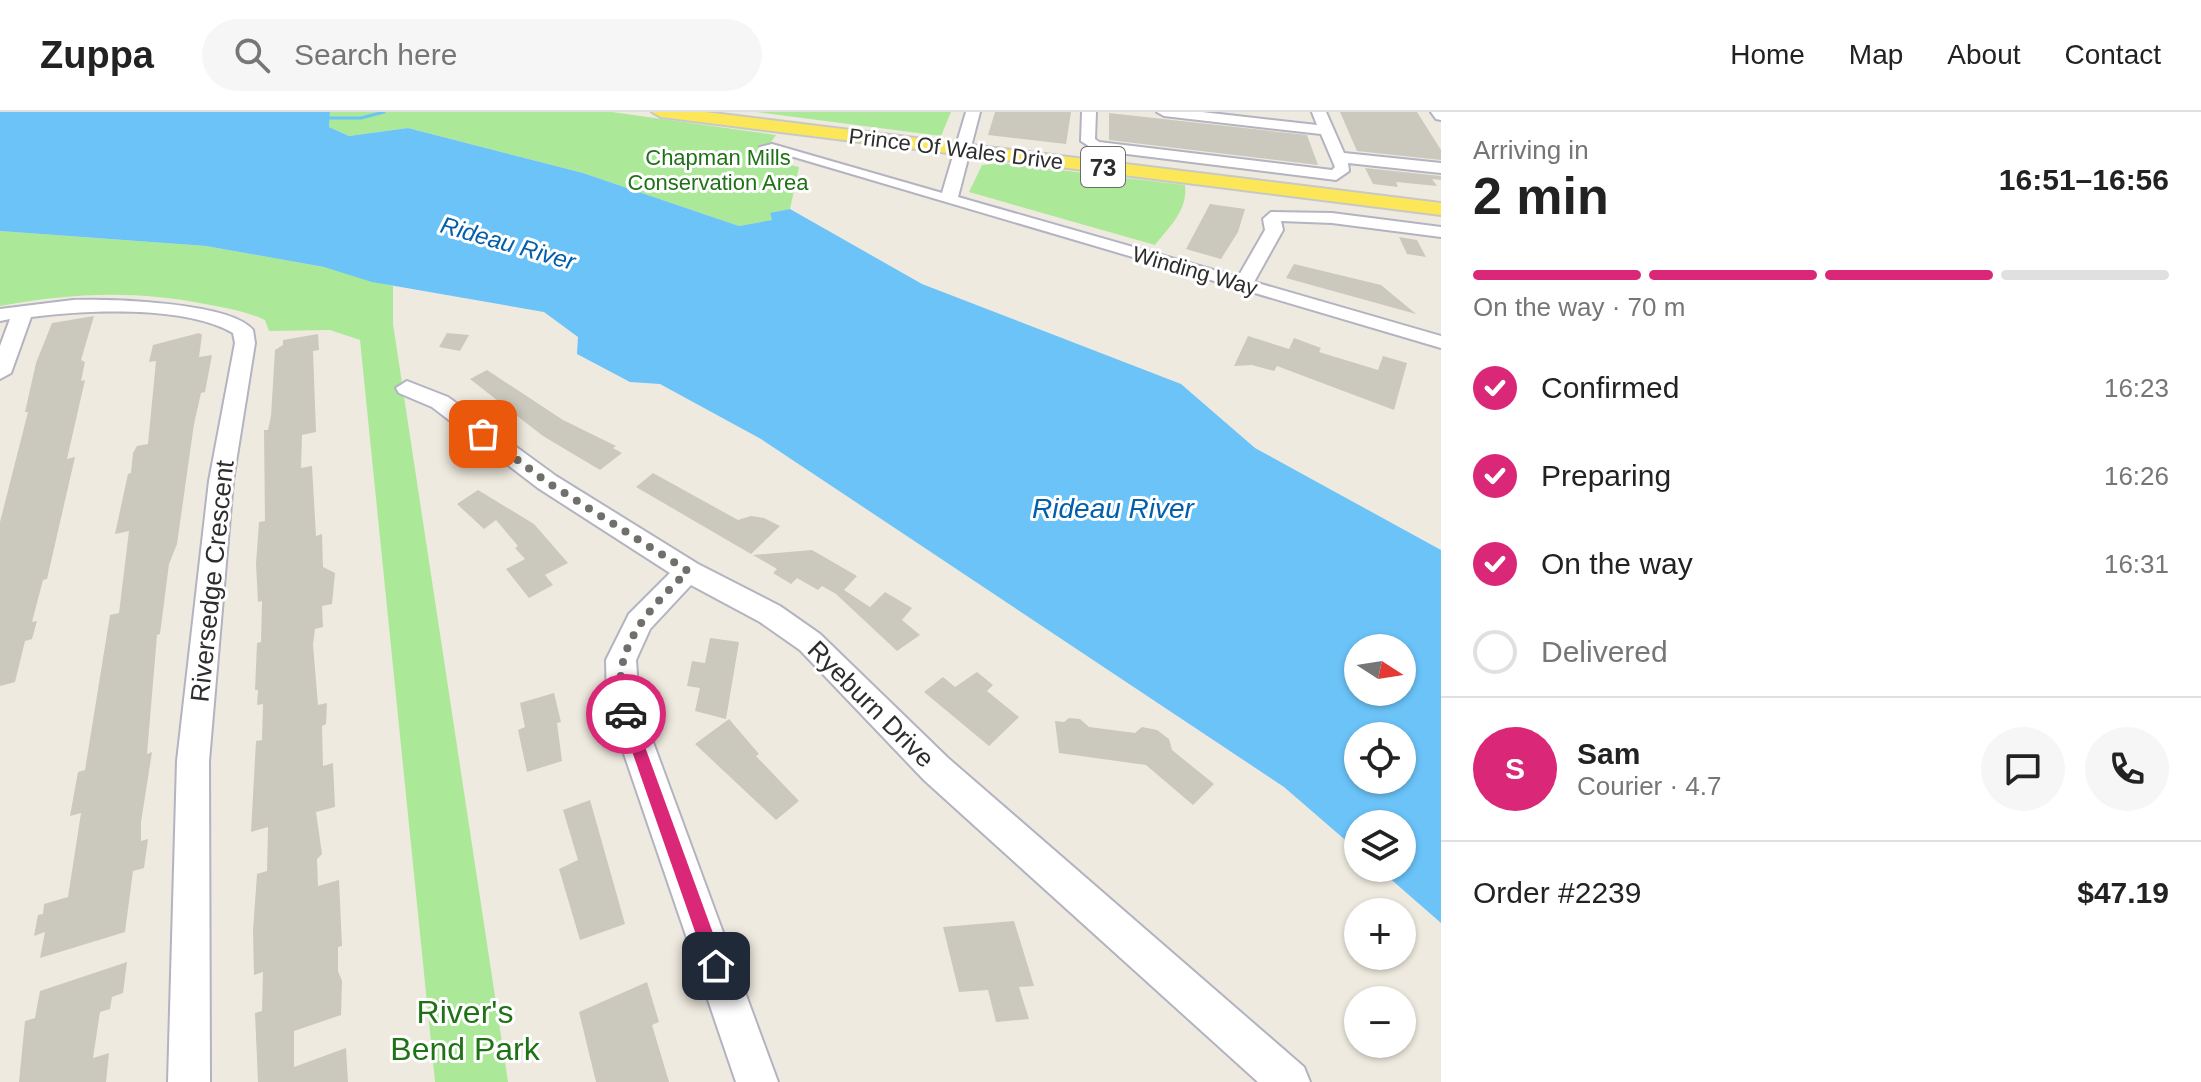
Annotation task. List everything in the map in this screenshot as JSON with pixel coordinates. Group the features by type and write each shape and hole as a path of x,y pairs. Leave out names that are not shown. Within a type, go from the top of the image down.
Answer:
{"main road":[{"name":"Prince Of Wales Drive","path":"661,112 1441,209"}],"street":[{"path":"949,198 973,112"},
{"path":"1089,112 1088,141 1107,149 1320,175 1342,172 1319,112"},
{"path":"1164,112 1205,114 1327,130"},
{"name":"Winding Way","path":"767,147 1441,342"},
{"path":"1338,157 1441,168"},
{"path":"1243,285 1274,230 1272,219 1277,216 1332,218 1441,232"},
{"name":"Riversedge Crescent","path":"11,313 117,303 226,321 243,330 245,343 221,481 193,761 189,1082"},
{"path":"0,373 11,313"},
{"name":"Ryeburn Drive","path":"407,388 440,402 547,482 688,571 770,614 810,642 936,769 1289,1082"},
{"path":"688,571 639,622 621,660 623,704 757,1082"}],"green space":[{"name":"Chapman Mills Conservation Area","path":"330,112 612,112 776,135 764,152 780,155 781,159 771,166 783,163 799,167 790,209 770,214 773,220 739,226 583,173 408,128 349,136 329,127"},
{"path":"757,112 951,112 941,136"},
{"path":"1002,163 1185,185 1184,202 1177,217 1155,245 969,192 982,165"},
{"name":"River's Bend Park","path":"0,231 206,246 324,267 393,286 393,324 508,1082 435,1082 360,340 330,330 269,331 265,320 243,312 153,297 77,296 0,306"}],"water":[{"name":"Rideau River","path":"0,112 330,112 329,127 349,136 408,128 583,173 739,226 772,220 770,213 790,209 922,284 1181,384 1255,448 1441,550 1441,923 1394,882 1416,882 1416,810 1344,810 1344,839 1284,787 761,439 660,384 630,382 577,354 578,337 544,312 372,282 324,267 206,246 0,231"}],"building":[{"path":"995,112 1071,112 1066,144 988,135"},
{"path":"1340,112 1417,112 1441,150 1441,160 1357,151"},
{"path":"1109,113 1307,135 1318,165 1109,140"},
{"path":"1365,168 1441,176 1441,180 1432,179 1437,186 1396,182 1398,187 1373,184"},
{"path":"1210,204 1245,209 1238,232 1221,259 1186,249"},
{"path":"1399,237 1417,240 1426,257 1407,254"},
{"path":"1294,264 1381,285 1416,314 1286,278"},
{"path":"94,316 81,360 85,362 81,381 85,380 67,459 75,457 47,579 43,580 32,622 37,621 32,639 25,641 15,682 0,686 0,522 28,412 25,412 36,363 52,323"},
{"path":"199,333 202,335 199,357 212,355 205,392 201,393 194,424 177,544 169,564 160,634 157,635 147,754 152,752 141,822 141,841 148,839 144,868 133,871 125,932 40,958 45,932 34,936 38,915 43,914 44,904 68,897 81,813 70,816 78,772 85,770 110,615 119,613 129,531 115,534 133,453 137,446 148,444 156,361 149,362 153,345"},
{"path":"447,333 469,335 460,351 439,347"},
{"path":"318,334 319,350 313,351 316,432 302,435 301,468 312,466 316,536 322,534 323,567 335,573 332,604 322,606 323,627 315,629 313,645 318,705 327,703 326,724 322,726 323,766 333,763 335,807 316,812 322,854 317,859 318,886 339,880 341,1015 294,1031 294,1067 346,1048 348,1082 258,1082 255,1013 262,1011 263,972 254,975 253,931 257,874 267,871 268,827 251,832 256,741 262,740 263,704 257,705 258,690 255,690 257,643 261,642 262,601 258,602 256,564 259,522 265,521 264,430 268,430 271,416 275,350 283,345 283,340"},
{"path":"1248,336 1289,349 1294,338 1321,348 1319,352 1378,370 1383,356 1407,363 1394,410 1277,366 1274,371 1252,365 1234,366"},
{"path":"487,370 563,420 616,446 613,448 622,453 600,470 543,436 470,379"},
{"path":"653,473 738,520 751,516 780,526 751,554 636,487"},
{"path":"478,490 534,524 568,563 545,575 553,585 529,598 506,569 525,559 515,548 518,546 496,520 484,529 457,504"},
{"path":"812,550 857,576 844,590 870,607 885,592 912,608 902,620 920,635 897,651 836,594 822,586 818,590 797,578 791,584 773,573 777,569 753,555"},
{"path":"710,638 739,642 726,719 695,711 700,688 687,686 692,661 705,663"},
{"path":"977,672 993,685 987,691 1019,717 989,746 924,692 943,677 955,687"},
{"path":"554,693 561,722 557,723 562,761 527,772 518,730 525,727 520,703"},
{"path":"1069,718 1080,719 1089,727 1135,733 1142,727 1157,730 1169,739 1172,750 1214,784 1193,805 1146,765 1059,753 1055,721 1064,722"},
{"path":"729,719 759,754 756,756 799,801 776,820 695,744"},
{"path":"590,800 625,924 580,940 559,869 578,860 563,810"},
{"path":"1014,921 1034,986 1019,987 1029,1019 996,1022 988,990 959,992 943,927"},
{"path":"127,962 123,993 112,997 110,1009 100,1012 93,1058 109,1053 106,1082 19,1082 25,1021 35,1018 40,991"},
{"path":"647,982 659,1022 652,1025 669,1082 596,1082 579,1012"}],"waterway":[{"path":"328,118 361,118 384,112"}],"way so far":[{"path":"483,434 547,482 688,571 639,622 621,660 626,714"}],"route":[{"path":"626,714 716,966"}]}
